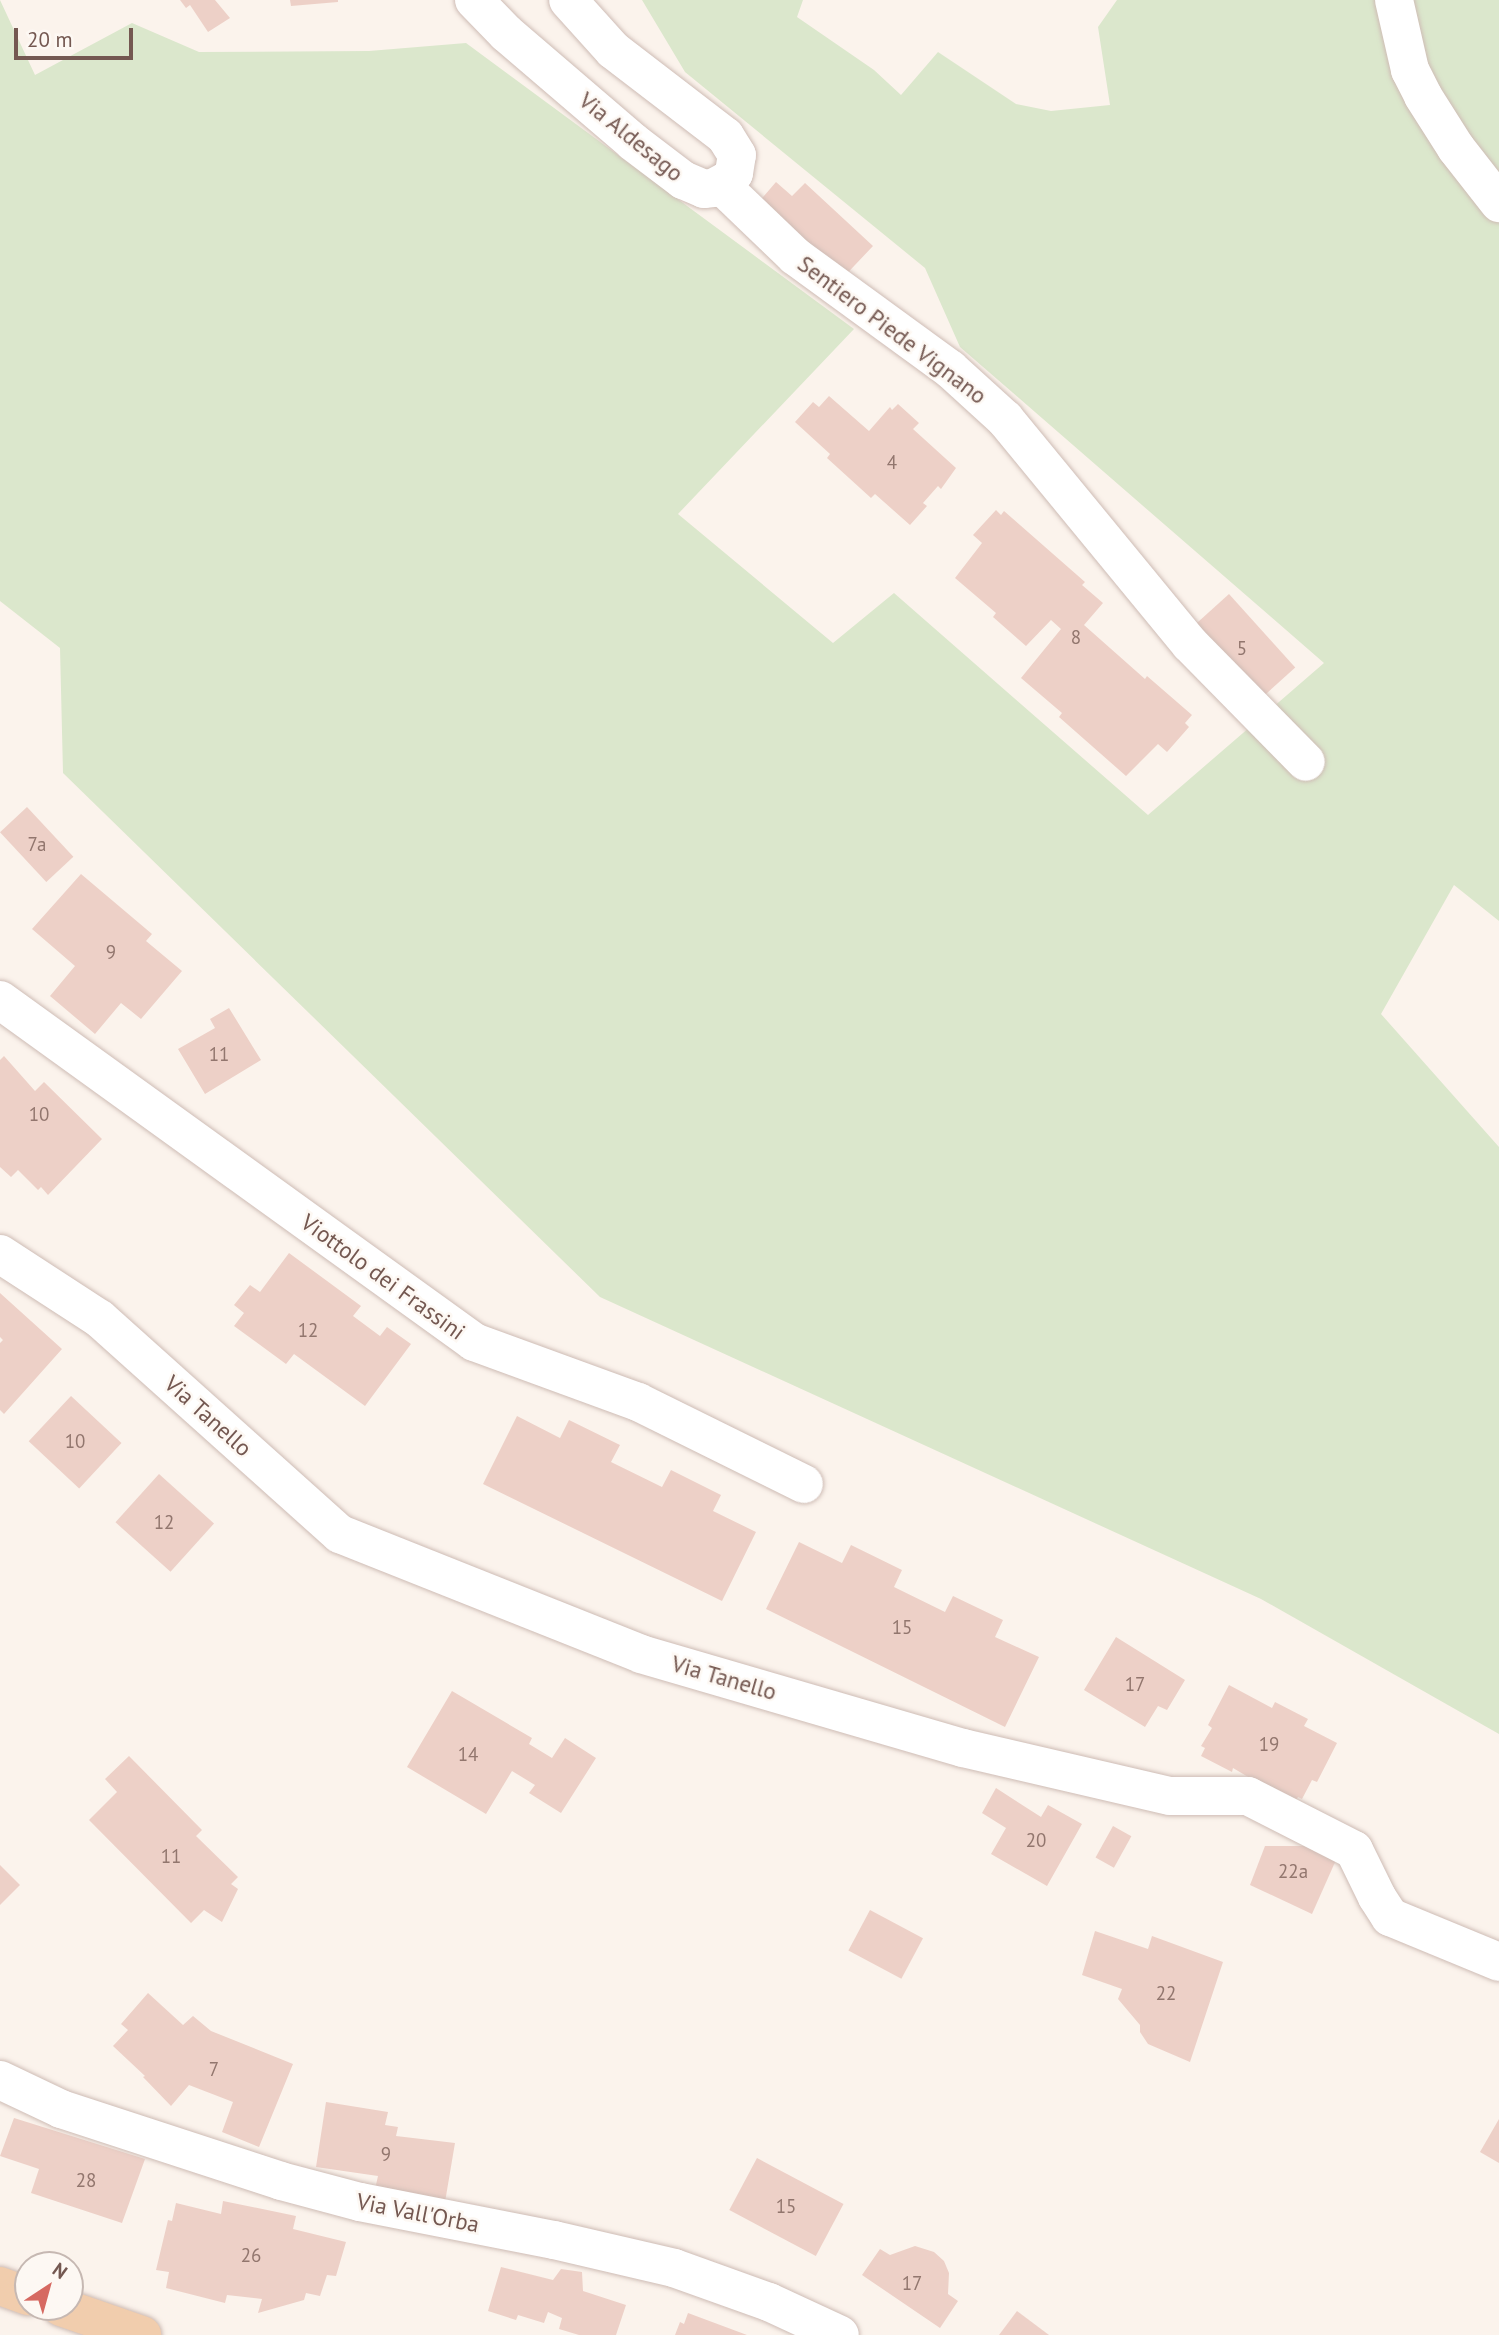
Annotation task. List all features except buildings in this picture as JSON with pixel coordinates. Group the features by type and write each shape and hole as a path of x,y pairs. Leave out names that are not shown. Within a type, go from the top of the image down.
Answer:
{"main road":[{"path":"84,2315 142,2335"}],"street":[{"name":"Via Aldesago","path":"474,0 506,33 633,142 683,180 704,189 721,185"},
{"path":"568,0 613,50 733,145 737,163 734,173 721,185"},
{"path":"1394,0 1410,70 1423,96 1449,139 1499,203"},
{"name":"Sentiero Piede Vignano","path":"721,185 795,256 979,393 1036,454 1190,644 1306,762"},
{"name":"Viottolo dei Frassini","path":"0,1000 474,1342 638,1402 804,1484"},
{"name":"Via Tanello","path":"0,1254 100,1320 341,1534 641,1654 950,1744 1170,1796 1248,1796 1354,1850 1377,1898 1391,1917 1499,1962"},
{"name":"Via Vall'Orba","path":"0,2080 61,2109 281,2181 360,2202 554,2240 674,2268 769,2302 839,2335"}],"green space":[{"path":"0,0 35,75 132,23 199,52 369,51 466,43 854,329 678,514 833,643 894,593 1148,815 1324,663 960,347 925,268 685,72 642,0 803,0 797,17 874,70 901,95 938,52 1016,104 1051,111 1110,105 1098,27 1117,0 1499,0 1499,921 1454,885 1381,1014 1499,1147 1499,1734 1261,1599 600,1297 63,773 60,648 0,601"}]}
